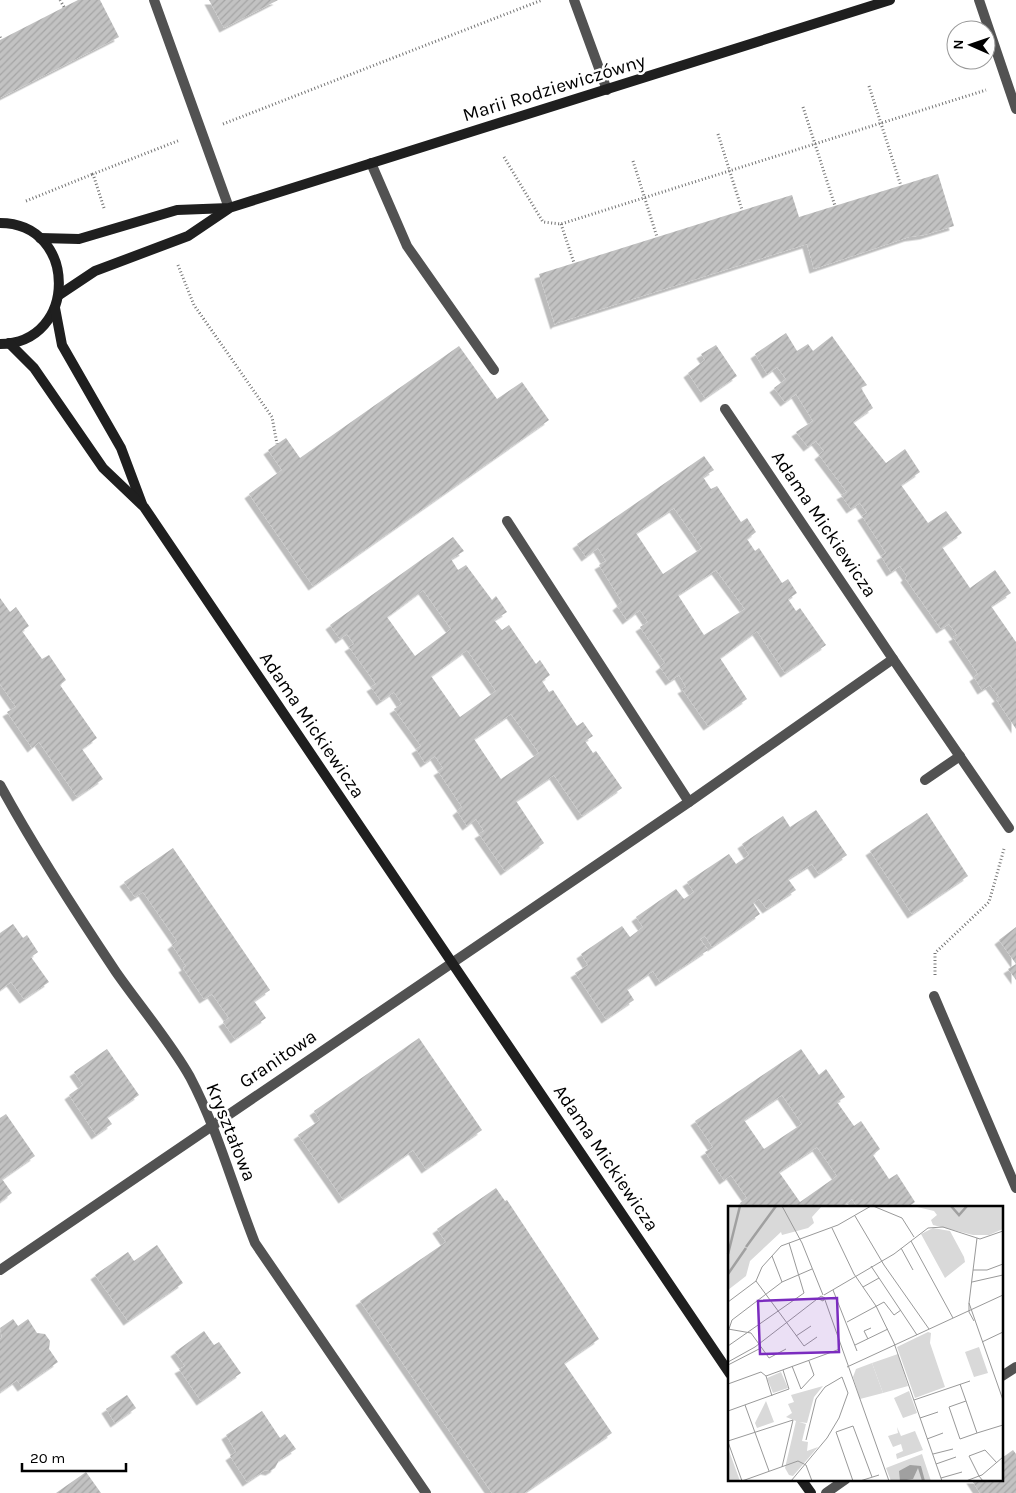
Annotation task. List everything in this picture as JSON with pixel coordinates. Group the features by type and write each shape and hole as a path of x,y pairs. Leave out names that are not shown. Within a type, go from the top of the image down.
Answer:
{"street":[{"path":"154,0 229,208"},
{"path":"574,0 607,90"},
{"name":"Marii Rodziewiczówny","path":"40,238 79,239 177,210 229,208 890,0"},
{"path":"979,0 1016,109"},
{"path":"372,163 407,246 494,370"},
{"name":"Marii Rodziewiczówny","path":"59,295 95,271 188,236 229,208"},
{"path":"0,223 25,228 40,238 53,254 59,274 59,295 55,308 44,325 28,337 4,344"},
{"name":"Adama Mickiewicza","path":"55,308 62,345 121,448 144,507"},
{"name":"Adama Mickiewicza","path":"4,344 34,368 103,468 144,507 728,1371"},
{"name":"Adama Mickiewicza","path":"725,409 893,659 1010,828"},
{"path":"507,521 689,802"},
{"path":"452,962 689,802 893,659"},
{"path":"925,780 960,756"},
{"name":"Kryształowa","path":"0,785 35,847 116,971 189,1076 229,1166 240,1204 255,1243 426,1493"},
{"name":"Granitowa","path":"0,1270 211,1124 452,962"},
{"path":"934,996 1016,1188"},
{"path":"1004,1375 1016,1366"},
{"path":"802,1480 811,1493"},
{"path":"826,1493 845,1480"}],"path":[{"path":"60,0 64,7"},
{"path":"26,201 542,0"},
{"path":"504,157 543,222 561,224 1008,84"},
{"path":"869,86 901,186"},
{"path":"803,107 834,206"},
{"path":"718,134 742,210"},
{"path":"633,161 657,237"},
{"path":"93,174 105,211"},
{"path":"561,224 574,263"},
{"path":"171,243 194,305 272,417 277,444"},
{"path":"934,996 935,953 989,902 1010,828"}],"building":[{"path":"78,0 100,0 119,37 0,98 0,40"},
{"path":"209,0 278,0 224,28"},
{"path":"938,174 954,226 924,235 909,237 814,269 807,244 555,325 539,274 792,195 799,217"},
{"path":"786,333 797,351 808,344 813,351 832,336 867,385 861,388 873,408 853,422 886,463 905,449 920,472 901,485 928,523 946,511 962,533 942,547 970,588 995,570 1011,593 991,606 1016,642 1016,729 996,699 999,697 990,685 982,690 974,677 978,674 953,637 957,635 949,624 941,629 905,578 907,576 900,566 891,572 881,556 886,553 862,516 867,513 860,503 851,509 841,495 847,492 819,455 824,451 816,441 808,447 796,432 813,421 796,394 785,402 774,388 786,379 777,367 767,374 755,354"},
{"path":"716,345 737,376 705,398 688,373 705,360 701,354"},
{"path":"459,346 497,399 522,382 549,420 313,586 249,494 282,470 268,450 286,438 300,458"},
{"path":"704,456 714,470 703,477 711,489 717,486 741,522 747,518 756,532 747,539 755,551 759,548 782,583 788,579 797,593 788,599 796,611 800,608 826,645 785,673 757,631 720,658 747,699 708,726 682,689 686,687 679,675 670,681 660,667 665,663 640,627 648,622 640,610 627,620 617,606 622,602 599,565 606,561 598,548 586,557 577,544","holes":["674,508 702,548 663,574 636,533","716,570 745,609 704,635 678,595"]},
{"path":"453,537 464,551 451,559 458,570 466,565 492,600 496,596 507,612 494,620 502,630 509,625 536,664 540,660 550,675 542,681 549,692 553,690 577,726 583,722 593,736 585,741 593,753 596,751 622,788 582,816 554,775 516,801 544,843 505,871 479,834 484,831 476,819 467,826 457,811 462,807 438,771 443,768 435,756 425,763 416,749 421,746 394,709 402,704 394,692 381,701 371,687 376,684 349,647 354,644 347,634 340,639 330,625","holes":["423,590 451,629 415,656 387,617","467,650 496,691 460,717 431,676","511,714 539,753 501,779 474,739"]},
{"path":"0,598 10,612 16,607 29,626 22,631 42,659 49,655 66,680 60,685 97,738 82,749 103,779 77,797 39,742 32,748 7,712 16,707 0,684"},
{"path":"816,810 847,855 819,874 812,864 788,879 796,890 767,909 759,899 753,903 760,914 712,947 705,936 700,939 708,950 660,982 653,971 627,989 634,1000 606,1019 575,973 588,965 581,954 622,926 630,937 643,927 636,917 676,889 684,899 694,892 687,882 729,854 736,864 749,855 742,844 783,816 790,827"},
{"path":"927,813 968,876 912,914 870,851"},
{"path":"173,848 270,990 254,1001 266,1018 235,1039 223,1022 229,1018 212,994 204,999 183,968 186,966 172,945 177,941 143,892 135,897 124,882"},
{"path":"13,924 23,938 27,935 38,952 31,957 49,982 24,999 11,982 0,990 0,933"},
{"path":"1016,927 1016,964 999,940"},
{"path":"1016,964 1016,980 1008,969"},
{"path":"419,1038 482,1130 426,1169 413,1150 343,1199 298,1135 320,1120 314,1111"},
{"path":"107,1049 139,1095 107,1117 112,1124 96,1135 69,1095 83,1085 74,1072"},
{"path":"801,1049 819,1075 826,1069 845,1097 837,1102 854,1126 861,1121 880,1149 873,1155 889,1179 897,1174 915,1202 909,1206 856,1206 852,1199 843,1206 742,1206 740,1203 747,1198 731,1175 724,1180 705,1152 713,1147 695,1121","holes":["782,1095 802,1124 764,1149 744,1120","817,1147 837,1176 800,1202 779,1172"]},
{"path":"6,1114 35,1156 2,1179 12,1193 0,1202 0,1118"},
{"path":"496,1188 505,1201 507,1200 599,1339 564,1363 612,1433 524,1493 492,1493 360,1301 446,1242 437,1229"},
{"path":"157,1245 183,1283 128,1321 95,1275 128,1252 134,1261"},
{"path":"13,1319 18,1326 28,1319 37,1333 45,1334 50,1341 49,1349 58,1362 22,1387 17,1380 0,1392 0,1339 2,1337 0,1328"},
{"path":"204,1331 214,1345 219,1342 241,1373 201,1401 179,1369 185,1366 175,1352"},
{"path":"127,1395 136,1408 115,1423 106,1409"},
{"path":"262,1411 280,1438 285,1434 296,1449 279,1460 275,1468 270,1471 265,1470 247,1482 230,1456 236,1452 226,1435"},
{"path":"1013,1450 1016,1454 1016,1493 980,1493 972,1480 1004,1480 1004,1457"},
{"path":"86,1472 101,1493 56,1493"}]}
